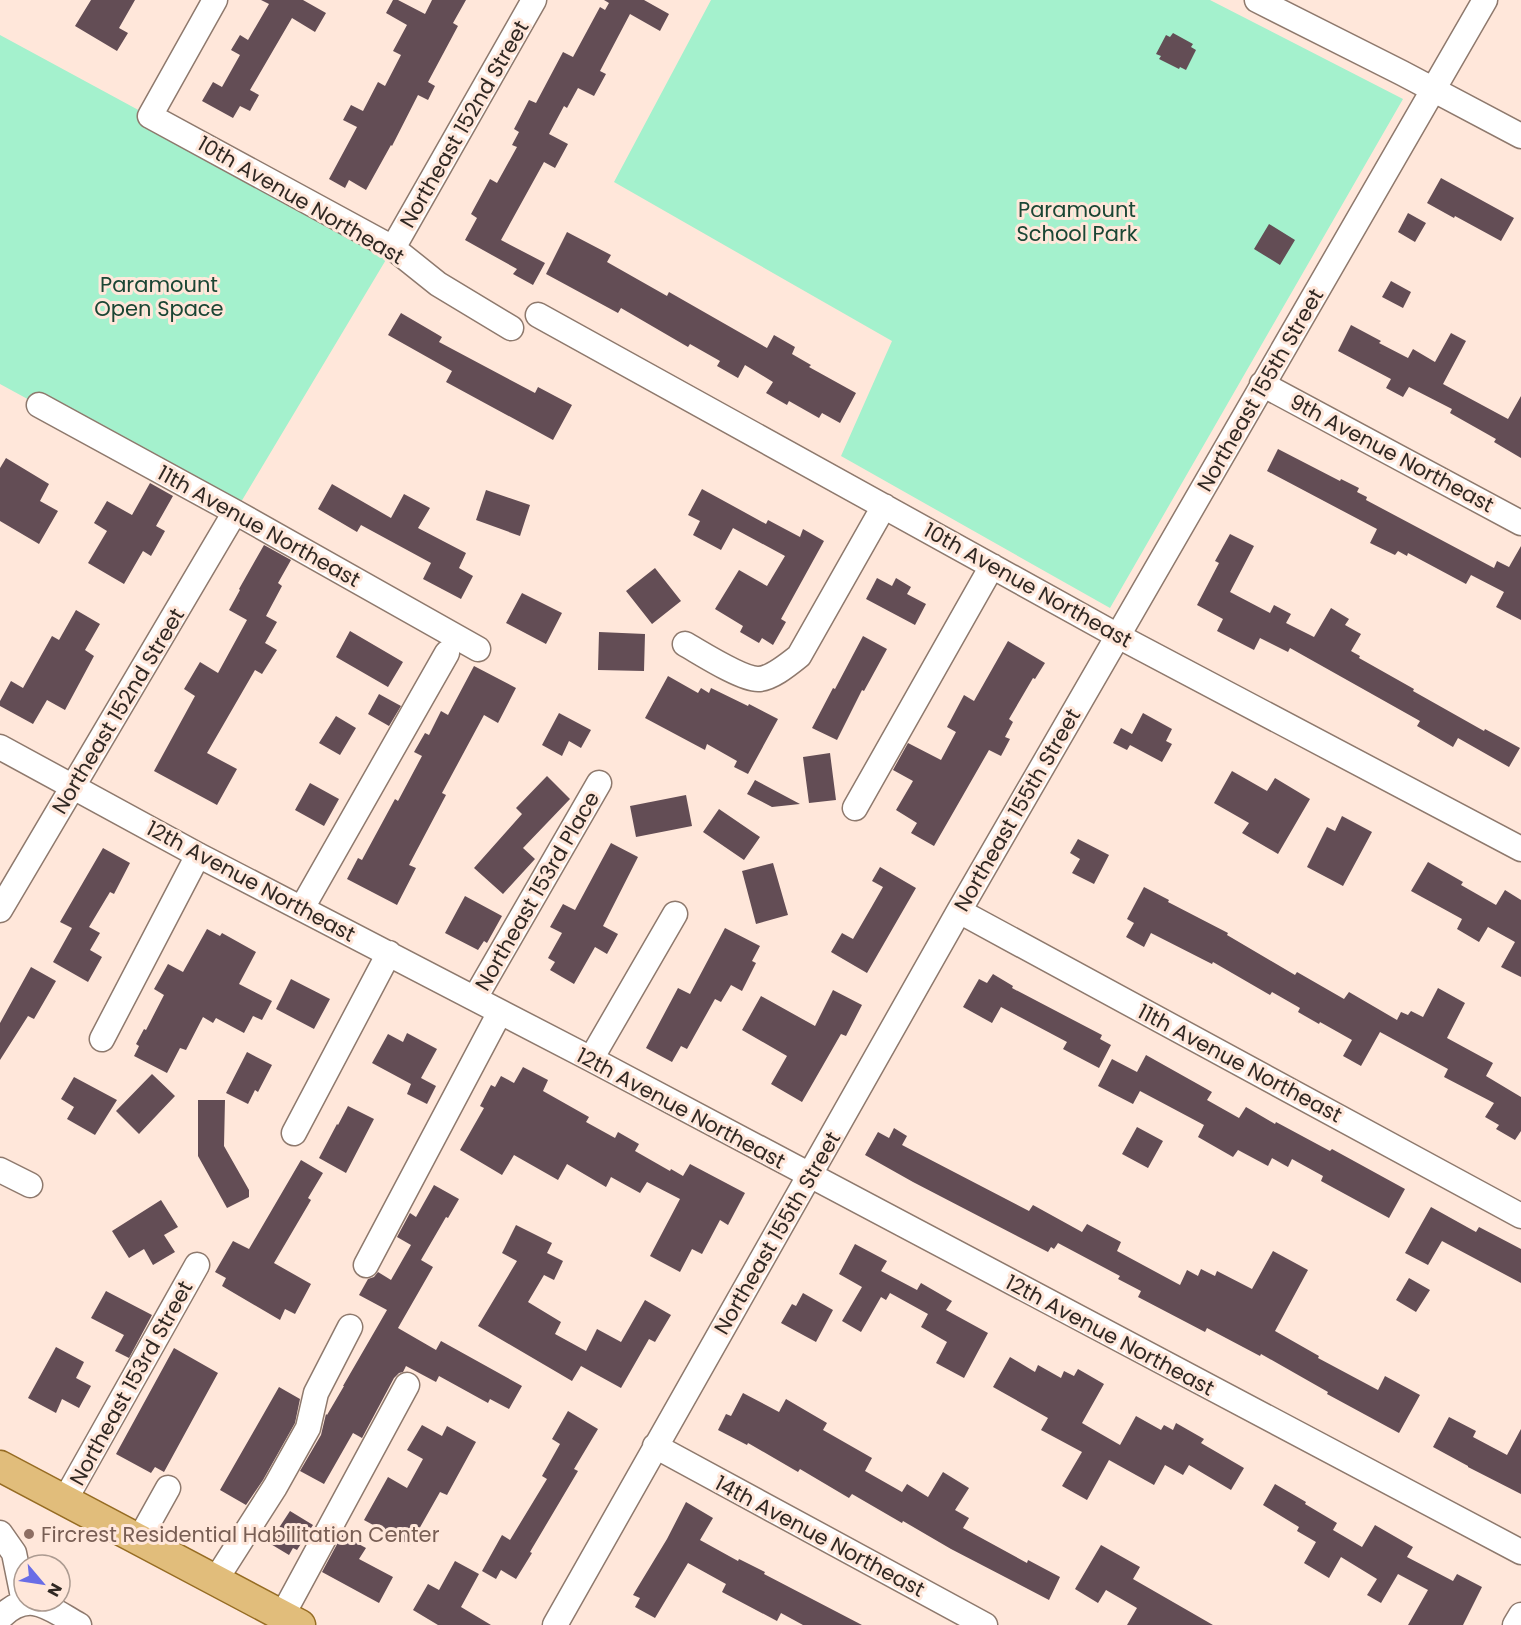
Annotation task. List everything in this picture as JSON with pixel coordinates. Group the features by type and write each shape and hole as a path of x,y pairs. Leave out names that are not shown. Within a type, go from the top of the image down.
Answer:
{"main road":[{"path":"0,1466 291,1620"}],"street":[{"name":"10th Avenue Northeast","path":"215,0 150,116 393,248 438,284 511,328"},
{"name":"Northeast 152nd Street","path":"393,248 534,0"},
{"path":"1257,0 1521,136"},
{"name":"Northeast 155th Street","path":"555,1625 959,911 1485,0"},
{"name":"10th Avenue Northeast","path":"538,315 1118,636 1521,849"},
{"name":"9th Avenue Northeast","path":"1262,384 1521,523"},
{"name":"11th Avenue Northeast","path":"39,405 236,512 478,649"},
{"path":"685,644 735,672 758,679 780,671 799,656 884,506"},
{"name":"Northeast 152nd Street","path":"0,910 236,512"},
{"path":"855,808 992,566"},
{"path":"302,908 447,653"},
{"name":"12th Avenue Northeast","path":"0,747 198,855 591,1059 1521,1552"},
{"name":"Northeast 153rd Place","path":"475,999 599,783"},
{"path":"102,1040 198,855"},
{"name":"11th Avenue Northeast","path":"959,911 1521,1216"},
{"path":"591,1059 675,914"},
{"path":"294,1133 389,953"},
{"path":"366,1265 500,1012"},
{"path":"0,1170 30,1185"},
{"name":"Northeast 153rd Street","path":"65,1500 197,1265"},
{"path":"214,1581 275,1487 308,1428 316,1393 350,1327"},
{"path":"291,1620 407,1385"},
{"name":"14th Avenue Northeast","path":"655,1446 985,1625"},
{"path":"140,1540 168,1488"},
{"path":"0,1533 14,1553"},
{"path":"0,1618 12,1608"},
{"path":"57,1613 79,1625"},
{"path":"1515,1625 1521,1615"}],"green space":[{"name":"Paramount School Park","path":"711,0 1210,0 1403,99 1110,608 841,456 892,341 614,182"},
{"name":"Paramount Open Space","path":"0,35 393,248 235,512 0,384"}],"building":[{"path":"91,0 135,0 119,28 128,33 117,51 75,26"},
{"path":"261,0 303,0 326,13 315,32 292,18 250,90 259,95 250,111 240,106 233,118 202,101 213,82 222,87 240,55 231,50 240,35 248,40 269,4"},
{"path":"393,0 398,0 425,14 432,0 466,0 453,23 458,26 428,82 435,86 428,100 418,95 366,190 349,180 345,188 329,179 357,127 343,120 351,105 363,111 378,82 385,86 401,55 393,51 407,25 386,13"},
{"path":"604,0 644,0 669,14 660,31 630,14 600,71 606,74 594,96 578,88 567,108 564,106 549,134 568,144 555,168 544,162 501,240 545,263 533,285 513,274 517,269 465,240 477,218 471,214 490,179 497,183 517,147 512,145 519,132 514,129 529,100 536,103 563,52 573,57 600,7 605,10 609,3"},
{"path":"1173,33 1193,44 1191,47 1196,50 1186,70 1159,59 1161,56 1156,54 1166,35 1170,37"},
{"path":"1441,178 1514,218 1501,241 1427,203"},
{"path":"1408,213 1426,223 1415,242 1398,232"},
{"path":"1269,224 1295,240 1280,265 1254,249"},
{"path":"567,232 611,255 607,262 667,296 669,292 767,348 774,335 795,347 792,354 811,365 809,367 856,393 840,423 822,413 819,418 789,401 787,405 766,393 773,382 745,365 738,378 717,366 720,361 690,344 688,347 621,308 618,313 546,274"},
{"path":"1391,281 1411,292 1403,308 1382,297"},
{"path":"401,313 442,337 439,342 535,393 538,387 572,405 553,440 446,382 452,371 388,335"},
{"path":"1351,325 1408,358 1413,349 1435,362 1451,333 1466,341 1443,384 1508,419 1521,396 1521,458 1494,442 1496,439 1450,413 1452,409 1409,387 1403,397 1386,388 1391,379 1338,351"},
{"path":"1278,449 1340,481 1341,479 1359,488 1357,492 1367,497 1366,500 1494,568 1497,561 1509,567 1521,546 1521,620 1496,607 1504,592 1471,575 1466,584 1408,553 1407,556 1398,551 1395,555 1370,543 1377,529 1267,471"},
{"path":"6,458 49,484 40,501 58,511 39,544 0,521 0,468"},
{"path":"150,483 173,496 156,526 165,531 151,556 143,551 124,584 88,563 107,531 94,523 107,501 132,515"},
{"path":"332,484 391,518 404,494 430,508 418,528 466,553 459,568 473,576 461,599 423,579 431,563 361,525 357,532 318,509"},
{"path":"702,489 766,524 768,520 800,537 803,529 824,541 781,619 786,622 773,645 762,638 759,643 740,632 743,626 715,609 739,570 767,586 785,556 733,528 721,550 693,535 700,521 688,515"},
{"path":"486,490 530,505 520,536 476,520"},
{"path":"1230,534 1254,546 1230,592 1270,613 1274,605 1291,614 1286,623 1314,637 1331,608 1349,619 1345,625 1361,634 1351,651 1360,656 1359,658 1414,689 1413,691 1484,731 1485,729 1520,748 1509,767 1458,738 1453,747 1417,726 1420,721 1290,648 1288,652 1260,638 1254,650 1217,631 1223,619 1197,605 1219,563 1215,561"},
{"path":"264,545 291,560 278,583 282,586 266,616 277,622 265,643 277,650 262,674 255,670 207,753 237,769 217,805 154,771 195,696 184,689 200,662 218,673 247,620 229,610"},
{"path":"655,568 681,601 652,624 626,591"},
{"path":"877,578 892,586 896,578 911,587 907,594 926,604 915,625 866,599"},
{"path":"522,593 562,613 546,644 506,623"},
{"path":"76,610 100,624 85,650 94,656 65,710 47,700 33,724 0,706 0,701 11,681 23,688 52,636 59,640"},
{"path":"350,631 403,662 388,687 336,657"},
{"path":"599,632 645,634 644,671 598,670"},
{"path":"863,636 887,649 864,691 862,690 837,740 812,728"},
{"path":"1008,641 1045,663 1035,679 1033,678 1009,719 1013,722 1005,737 1010,739 1001,756 989,750 934,846 911,833 917,823 896,810 913,781 893,770 908,743 941,760 956,732 947,727 964,695 974,701"},
{"path":"474,666 516,688 498,723 484,715 442,793 446,795 409,865 416,868 397,905 347,879 358,858 362,860 395,799 398,801 422,756 414,752 425,733 429,735 441,711 448,715"},
{"path":"668,676 698,693 701,688 709,693 711,688 778,719 748,774 734,767 737,761 707,744 705,750 645,718"},
{"path":"379,694 401,706 389,726 368,714"},
{"path":"559,713 591,730 581,748 569,741 562,756 542,745"},
{"path":"1143,713 1172,729 1166,741 1172,744 1162,762 1130,745 1127,750 1113,743 1121,728 1132,734"},
{"path":"336,716 356,728 340,755 319,743"},
{"path":"830,753 836,800 809,803 803,757"},
{"path":"1232,771 1267,791 1275,778 1310,799 1278,854 1242,833 1249,823 1214,803"},
{"path":"547,776 570,799 523,848 535,859 503,894 474,868 522,814 516,808"},
{"path":"755,780 800,804 772,807 747,794"},
{"path":"310,783 339,799 324,826 295,810"},
{"path":"686,795 692,826 636,837 630,806"},
{"path":"719,809 760,837 744,860 703,832"},
{"path":"1342,816 1372,832 1343,886 1307,867 1327,827 1335,831"},
{"path":"1078,839 1109,855 1094,884 1072,873 1080,859 1070,853"},
{"path":"611,843 638,857 603,926 618,934 607,954 595,947 574,984 550,970 555,962 548,958 562,933 550,927 563,904 575,910"},
{"path":"103,848 130,863 114,894 110,892 89,927 100,933 90,950 102,957 88,982 53,962 72,928 60,922"},
{"path":"1428,862 1463,882 1461,885 1496,905 1505,890 1521,900 1521,977 1501,967 1515,942 1488,927 1479,942 1457,929 1462,919 1411,891"},
{"path":"773,863 788,915 756,924 742,871"},
{"path":"880,867 916,888 867,973 831,952 842,933 853,939 871,908 883,887 872,881"},
{"path":"1144,887 1228,933 1227,935 1295,975 1297,972 1344,999 1349,992 1397,1020 1401,1012 1408,1015 1411,1011 1423,1017 1438,988 1465,1003 1447,1038 1493,1063 1486,1076 1521,1097 1521,1131 1515,1140 1496,1129 1499,1125 1485,1117 1494,1103 1444,1077 1448,1069 1380,1032 1361,1066 1343,1056 1352,1040 1298,1012 1300,1008 1272,992 1270,995 1213,962 1212,964 1151,933 1144,947 1126,937 1134,923 1127,919"},
{"path":"465,896 502,916 487,943 484,941 478,950 445,933"},
{"path":"725,928 760,946 752,961 756,963 742,991 731,985 721,1002 715,999 687,1049 681,1046 672,1062 646,1048 678,988 690,994"},
{"path":"207,929 220,936 222,933 256,952 239,984 272,1001 262,1020 253,1016 244,1033 216,1018 213,1023 203,1017 186,1050 180,1048 167,1073 134,1056 139,1046 136,1044 164,995 154,989 168,964 183,972"},
{"path":"31,967 56,981 34,1019 28,1016 0,1060 0,1023"},
{"path":"993,974 1013,986 1012,988 1102,1035 1100,1039 1111,1045 1099,1068 1063,1049 1067,1042 1001,1007 992,1023 963,1007 979,979 987,983"},
{"path":"291,979 330,999 314,1029 276,1009"},
{"path":"833,990 862,1005 846,1036 841,1034 802,1102 771,1084 787,1056 742,1030 761,996 815,1026"},
{"path":"407,1033 437,1049 421,1078 436,1086 427,1104 407,1094 411,1084 372,1063 388,1034 403,1042"},
{"path":"247,1052 272,1065 258,1092 255,1090 248,1104 226,1093"},
{"path":"1146,1055 1212,1092 1207,1100 1239,1118 1246,1107 1330,1151 1332,1149 1405,1189 1389,1218 1321,1181 1323,1176 1292,1159 1288,1167 1272,1158 1268,1166 1238,1150 1233,1157 1198,1137 1204,1125 1140,1091 1133,1104 1098,1086 1112,1059 1137,1072"},
{"path":"523,1067 548,1080 543,1091 589,1117 586,1122 615,1138 618,1132 639,1144 635,1151 670,1171 671,1169 683,1176 690,1164 745,1193 728,1225 720,1220 702,1254 692,1249 680,1272 650,1256 680,1199 647,1182 640,1193 611,1177 606,1187 567,1164 558,1180 514,1155 502,1175 460,1150 484,1108 480,1106 491,1085 495,1087 501,1076 514,1083"},
{"path":"152,1074 175,1096 139,1134 116,1111"},
{"path":"74,1077 117,1100 95,1135 67,1119 74,1107 61,1099"},
{"path":"198,1100 225,1100 224,1146 249,1190 249,1197 227,1208 198,1156"},
{"path":"348,1106 374,1119 346,1173 319,1158"},
{"path":"1137,1127 1163,1141 1148,1168 1122,1154"},
{"path":"894,1128 907,1136 902,1145 1029,1211 1033,1205 1082,1232 1087,1224 1121,1242 1117,1251 1180,1285 1187,1270 1198,1276 1201,1269 1215,1276 1217,1271 1252,1289 1273,1251 1308,1270 1275,1331 1319,1356 1318,1358 1378,1390 1385,1376 1420,1395 1399,1433 1327,1394 1328,1392 1261,1354 1260,1356 1207,1328 1205,1332 1138,1297 1141,1291 1118,1279 1120,1276 1058,1243 1048,1252 865,1155 878,1132 889,1138"},
{"path":"301,1160 323,1173 308,1198 311,1200 274,1263 311,1284 295,1314 285,1309 280,1320 222,1286 226,1278 215,1272 233,1241 249,1249"},
{"path":"434,1185 459,1199 421,1260 433,1267 398,1328 436,1350 441,1341 522,1386 509,1409 490,1399 488,1403 439,1376 436,1382 406,1366 403,1372 394,1378 362,1438 353,1433 324,1484 300,1471 321,1435 326,1414 387,1310 359,1295 368,1279 374,1277 378,1272 391,1280 411,1245 397,1237 410,1213 416,1217"},
{"path":"161,1200 178,1227 164,1235 175,1252 153,1265 144,1249 129,1258 112,1231"},
{"path":"1431,1207 1476,1232 1479,1227 1521,1249 1521,1283 1442,1241 1428,1265 1405,1253"},
{"path":"516,1225 552,1243 547,1253 563,1261 554,1280 544,1275 528,1302 561,1322 555,1334 586,1351 597,1329 621,1342 645,1300 671,1315 655,1342 649,1339 621,1388 581,1366 572,1381 478,1326 517,1261 502,1253"},
{"path":"855,1244 887,1261 881,1271 917,1290 921,1283 952,1301 946,1310 988,1333 964,1378 936,1363 947,1342 921,1327 928,1314 890,1293 886,1300 881,1297 861,1332 842,1321 862,1287 839,1274"},
{"path":"1409,1278 1430,1290 1416,1312 1396,1300"},
{"path":"106,1291 152,1315 129,1358 115,1351 124,1335 91,1318"},
{"path":"803,1293 833,1310 816,1342 781,1323 792,1304 796,1306"},
{"path":"56,1347 84,1362 76,1378 91,1386 79,1408 62,1399 56,1413 28,1398"},
{"path":"174,1348 218,1373 164,1472 155,1467 151,1473 116,1454"},
{"path":"1010,1357 1035,1372 1038,1365 1061,1378 1064,1371 1074,1376 1078,1369 1104,1384 1082,1423 1120,1445 1136,1416 1161,1430 1164,1425 1173,1430 1176,1423 1204,1439 1201,1443 1244,1468 1231,1490 1189,1465 1183,1475 1165,1465 1154,1485 1109,1460 1087,1500 1062,1486 1082,1452 1041,1430 1048,1418 993,1387"},
{"path":"279,1387 300,1399 295,1423 246,1505 220,1490"},
{"path":"743,1393 779,1412 786,1399 827,1423 823,1430 872,1458 865,1471 902,1492 907,1484 928,1497 943,1472 969,1488 955,1510 969,1518 963,1528 1027,1563 1028,1560 1060,1577 1049,1600 903,1521 902,1523 852,1494 849,1498 800,1469 798,1472 748,1443 747,1445 718,1430 726,1414 731,1416"},
{"path":"568,1411 598,1429 574,1469 578,1471 516,1579 501,1570 496,1579 482,1571 502,1535 510,1540 547,1479 542,1476 560,1444 552,1439"},
{"path":"1449,1417 1476,1431 1473,1437 1507,1455 1521,1429 1521,1494 1433,1447"},
{"path":"422,1425 442,1436 447,1426 476,1442 447,1495 440,1492 410,1545 364,1520 388,1477 407,1488 423,1459 407,1450"},
{"path":"1275,1484 1337,1523 1333,1530 1362,1547 1375,1525 1413,1547 1407,1557 1453,1581 1457,1574 1482,1587 1463,1625 1408,1625 1428,1590 1398,1574 1381,1603 1367,1595 1377,1579 1341,1557 1329,1578 1304,1563 1316,1542 1297,1531 1299,1527 1263,1505"},
{"path":"686,1502 713,1518 700,1540 738,1561 739,1559 765,1572 764,1574 862,1625 803,1625 781,1613 777,1621 722,1592 726,1584 688,1563 655,1618 635,1607 640,1598 633,1595 667,1539"},
{"path":"290,1511 313,1525 297,1550 293,1548 289,1555 269,1543"},
{"path":"342,1535 366,1548 359,1559 393,1577 379,1603 322,1572"},
{"path":"1101,1545 1140,1567 1133,1579 1213,1625 1127,1625 1137,1608 1106,1590 1098,1603 1075,1589"},
{"path":"455,1561 479,1574 461,1607 491,1625 438,1625 413,1610 428,1584 439,1590"}],"place":[{"name":"Fircrest Residential Habilitation Center","path":"29,1534"}]}
